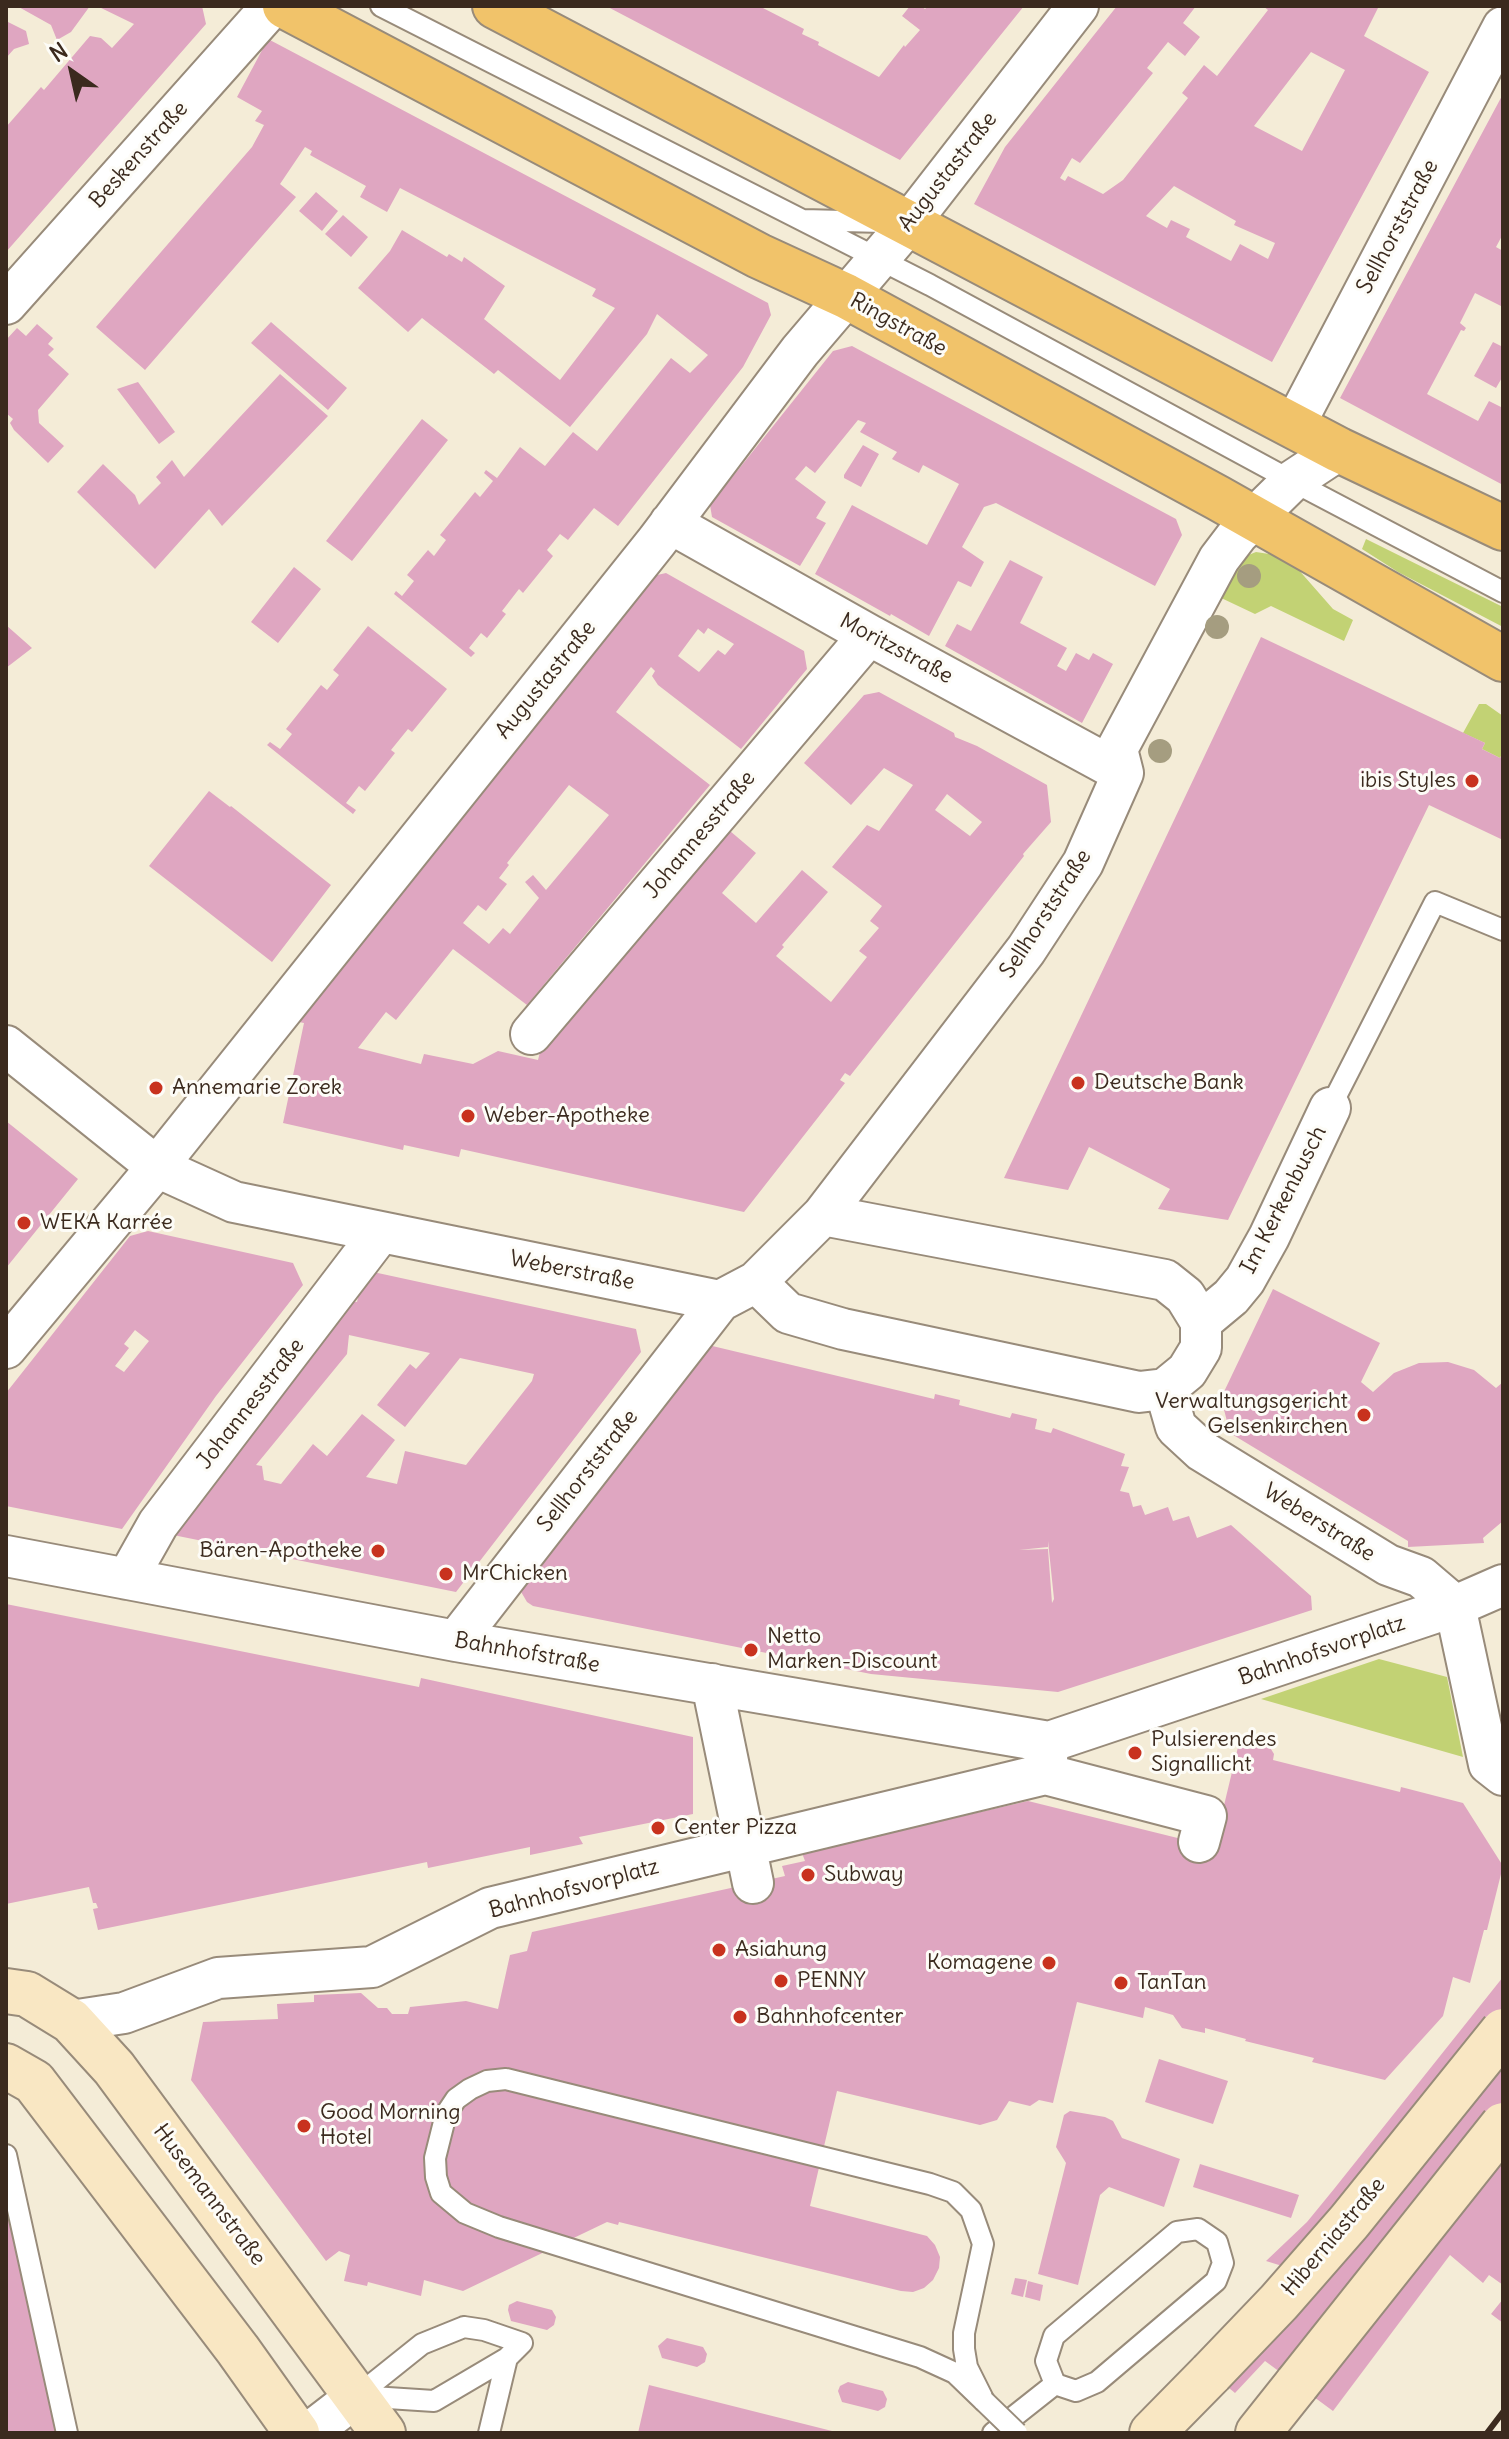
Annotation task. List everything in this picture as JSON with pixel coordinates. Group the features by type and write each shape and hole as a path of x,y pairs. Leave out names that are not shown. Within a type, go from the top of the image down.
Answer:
{"main road":[{"name":"Ringstraße","path":"285,6 759,256 846,296 1254,518 1503,659"},
{"path":"495,6 1339,450 1503,528"},
{"name":"Husemannstraße","path":"6,1991 27,1994 71,2021 114,2068 383,2433"},
{"name":"Hiberniastraße","path":"1152,2433 1279,2302 1349,2222 1503,2031"},
{"path":"6,2066 34,2082 238,2350 297,2433"},
{"path":"1258,2433 1503,2125"}],"street":[{"name":"Beskenstraße","path":"6,304 272,6"},
{"name":"Augustastraße","path":"6,1348 157,1167 670,523 800,351 910,222 1078,6"},
{"name":"Sellhorststraße","path":"1294,426 1503,27"},
{"name":"Sellhorststraße","path":"756,1282 823,1215 1026,950 1083,863 1123,773 1117,749 1219,559 1254,518 1292,481 1339,450"},
{"name":"Moritzstraße","path":"670,523 1123,773"},
{"name":"Johannesstraße","path":"531,1034 869,635"},
{"name":"Weberstraße","path":"6,1046 157,1167 234,1202 720,1301"},
{"name":"Im Kerkenbusch","path":"1201,1322 1231,1297 1245,1280 1269,1237 1330,1108"},
{"path":"720,1301 756,1282 788,1313 843,1329 1139,1392 1165,1389 1187,1371 1201,1348 1201,1322 1185,1296 1165,1280 823,1215"},
{"name":"Johannesstraße","path":"127,1579 158,1524 380,1233"},
{"name":"Sellhorststraße","path":"456,1641 720,1301"},
{"name":"Weberstraße","path":"1165,1389 1176,1427 1202,1451 1388,1565 1421,1577 1455,1606"},
{"name":"Bahnhofstraße","path":"6,1556 456,1641 712,1684 1047,1758"},
{"path":"1503,1585 1455,1606 1489,1764 1503,1775"},
{"name":"Bahnhofsvorplatz","path":"71,2021 124,2013 218,1978 372,1967 490,1908 750,1864 1047,1758 1455,1606"},
{"path":"712,1684 750,1864"},
{"name":"Bahnhofsvorplatz","path":"1047,1758 1206,1816 1199,1842"},
{"path":"309,2433 357,2396"}],"lane":[{"path":"381,6 930,285 1503,592"},
{"path":"799,220 910,222"},
{"path":"1330,1108 1435,902 1503,930"},
{"path":"984,2401 967,2367 964,2349 964,2333 983,2244 971,2210 953,2192 506,2079 487,2081 470,2089 456,2099 446,2114 435,2158 436,2177 441,2193 465,2213 499,2227 920,2357 955,2373 1017,2433"},
{"path":"6,2155 67,2433"},
{"path":"1198,2229 1217,2242 1223,2263 1216,2281 1097,2382 1076,2391 1055,2384 1046,2361 1054,2336 1177,2232 1198,2229"},
{"path":"453,2329 484,2330 522,2343 507,2358 434,2401 357,2396 402,2357 453,2329"},
{"path":"489,2433 507,2358"},
{"path":"993,2433 1055,2384"}],"green space":[{"path":"1366,539 1503,607 1503,627 1398,572 1362,549"},
{"path":"1256,552 1282,556 1297,568 1333,609 1353,620 1344,641 1271,606 1255,614 1217,596 1246,556"},
{"path":"1479,704 1486,704 1503,716 1503,752 1500,758 1482,749 1485,743 1463,733"},
{"path":"1379,1659 1447,1677 1463,1757 1261,1699"}],"building":[{"path":"17,6 90,6 71,32 57,40 51,25"},
{"path":"97,6 202,6 206,24 6,252 6,127 41,87 44,90 90,36 101,38 112,48 134,24"},
{"path":"606,6 759,6 804,29 802,34 819,42 818,45 879,77 920,30 902,16 910,6 925,9 928,6 1024,6 900,160"},
{"path":"1117,6 1196,6 1183,23 1200,37 1185,56 1168,42 1147,68 1153,73 1080,163 1072,158 1060,178 1065,181 1068,176 1103,194 1123,180 1188,98 1182,93 1204,65 1217,76 1268,10 1263,6 1379,6 1364,36 1429,72 1272,362 974,204 1005,147","holes":["1311,52 1345,70 1302,151 1254,126","1174,186 1236,221 1234,225 1275,243 1268,259 1240,244 1231,261 1186,237 1190,229 1171,220 1167,228 1146,216"]},
{"path":"6,21 26,31 29,44 14,49 6,58"},
{"path":"268,39 768,303 771,315 743,367 618,526 594,508 568,540 560,534 547,550 553,556 523,593 519,589 502,611 506,614 487,638 481,633 469,648 475,653 471,657 394,594 396,591 402,596 414,581 407,575 428,550 434,556 446,540 440,535 475,492 480,497 493,481 484,473 486,470 497,478 520,447 545,466 573,432 597,451 671,358 690,373 708,355 657,314 647,334 570,427 498,370 494,374 422,318 408,332 358,288 390,251 402,230 447,257 449,254 462,262 464,257 505,286 484,319 560,380 615,308 592,296 596,289 400,188 387,212 360,197 366,186 310,155 312,151 305,147 280,184 296,197 145,370 96,327 252,147 264,125 255,121 262,111 237,97"},
{"path":"1503,94 1503,234 1496,247 1503,251 1503,307 1475,293 1460,323 1466,328 1461,330 1427,394 1478,421 1489,401 1503,408 1503,485 1340,398"},
{"path":"316,192 338,211 322,231 299,211"},
{"path":"343,215 368,237 351,257 325,234"},
{"path":"271,322 347,388 328,410 251,343"},
{"path":"37,324 53,338 48,344 54,349 48,355 69,374 38,410 39,423 64,446 48,463 14,430 10,423 13,419 6,413 6,340 17,328 26,336"},
{"path":"1493,342 1503,347 1503,376 1496,388 1474,376"},
{"path":"852,346 1176,519 1182,535 1155,586 996,503 984,507 962,547 984,562 971,587 958,581 929,636 890,616 815,574 852,505 927,545 959,484 923,465 919,473 892,459 897,452 860,432 866,423 858,420 815,473 806,466 795,479 826,502 816,518 826,523 800,566 712,517 710,505 833,351"},
{"path":"280,374 328,416 222,526 209,509 155,569 77,492 103,464 135,495 139,505 161,483 156,477 172,460 184,477"},
{"path":"138,382 175,432 159,444 117,389"},
{"path":"422,419 448,440 352,561 326,541"},
{"path":"863,445 879,454 861,487 844,478 844,475"},
{"path":"1010,560 1043,577 1020,623 1067,648 1057,666 1066,671 1076,653 1089,660 1093,653 1113,664 1082,723 945,646 957,624 971,631"},
{"path":"294,567 321,589 278,643 251,622"},
{"path":"666,573 804,651 807,669 741,749 658,685 651,667 616,712 710,785 527,1005 453,949 396,1020 386,1012 358,1048 421,1064 424,1054 473,1064 498,1051 538,1060 556,1028 730,831 756,853 722,893 756,923 802,870 828,892 776,956 831,1002 867,957 859,951 879,928 870,921 882,906 832,867 867,825 879,831 913,785 884,768 851,805 804,763 864,695 879,692 954,733 955,737 1047,785 1051,822 850,1076 845,1073 840,1080 845,1083 744,1212 461,1149 459,1157 404,1145 403,1150 283,1123 304,1023 299,1022 653,576","holes":["708,628 734,644 725,655 718,650 699,672 678,656 698,629 704,634","569,785 609,815 546,890 533,875 525,882 539,898 510,934 503,928 489,944 463,923 478,905 486,911 507,884 499,878 509,865 507,863","947,794 982,822 970,836 935,810"]},
{"path":"6,625 32,648 6,668"},
{"path":"368,626 447,689 412,732 408,729 391,750 395,753 365,791 359,786 346,803 356,810 353,814 267,745 270,742 280,749 292,734 286,729 321,685 327,690 339,675 333,670"},
{"path":"1261,637 1485,743 1482,749 1500,758 1503,752 1503,840 1429,805 1228,1220 1158,1209 1170,1189 1089,1147 1068,1190 1004,1178"},
{"path":"209,791 331,885 272,962 149,866"},
{"name":"WEKA Karrée","path":"6,1121 78,1179 6,1268"},
{"path":"148,1231 293,1263 303,1285 216,1396 122,1529 6,1506 6,1393 130,1236","holes":["135,1330 149,1341 124,1372 115,1366 129,1348 124,1344"]},
{"path":"364,1270 636,1329 641,1352 456,1592 173,1535 341,1300 357,1302","holes":["349,1335 430,1353 416,1369 410,1364 377,1405 405,1427 460,1358 534,1374 532,1381 466,1465 405,1451 397,1484 366,1477 395,1440 362,1414 327,1456 313,1444 281,1484 264,1480 262,1466 256,1465 347,1354"]},
{"name":"Verwaltungsgericht Gelsenkirchen","path":"1273,1289 1380,1343 1361,1382 1373,1392 1394,1373 1419,1363 1448,1362 1474,1370 1496,1388 1503,1382 1503,1521 1483,1538 1484,1543 1408,1547 1408,1541 1230,1433 1221,1398"},
{"path":"704,1344 934,1399 935,1394 960,1400 959,1405 1010,1418 1012,1413 1037,1419 1035,1429 1051,1433 1053,1428 1125,1454 1121,1466 1129,1467 1120,1491 1129,1493 1133,1507 1141,1505 1145,1515 1168,1507 1173,1521 1189,1516 1197,1538 1231,1525 1311,1596 1312,1610 1058,1692 871,1674 533,1606 520,1590","holes":["1048,1541 1052,1603 1048,1549 1019,1550 1048,1547"]},
{"path":"6,1604 419,1687 421,1678 693,1737 693,1814 579,1837 583,1844 530,1855 530,1847 428,1868 427,1862 98,1930 93,1909 98,1908 93,1903 89,1887 6,1904"},
{"name":"Bahnhofcenter","path":"1252,1738 1266,1741 1274,1754 1273,1760 1400,1792 1401,1787 1463,1803 1503,1866 1470,1983 1453,1977 1443,2016 1385,2080 1312,2062 1314,2058 1205,2028 1205,2033 1182,2028 1173,2015 1145,2007 1143,2018 1077,2002 1053,2103 1039,2100 1030,2106 1009,2101 997,2120 980,2125 837,2091 810,2206 927,2236 940,2257 939,2268 933,2280 913,2292 619,2222 618,2225 607,2222 463,2291 424,2280 421,2296 368,2282 367,2286 344,2281 350,2255 339,2251 326,2261 191,2080 203,2022 278,2019 277,2004 314,2002 314,1995 361,1993 378,2008 387,2008 392,2014 408,2014 410,2007 466,2001 498,2009 510,1955 527,1951 532,1932 785,1876 782,1866 805,1861 802,1853 1028,1801 1214,1847 1238,1747"},
{"path":"1503,1977 1503,2285 1489,2275 1483,2283 1450,2255 1333,2411 1265,2361 1235,2393 1211,2373 1292,2269 1266,2261 1307,2222"},
{"path":"1159,2059 1228,2081 1213,2124 1145,2102"},
{"path":"1070,2111 1105,2117 1113,2121 1122,2138 1180,2159 1164,2207 1109,2187 1100,2195 1078,2285 1038,2274 1066,2163 1056,2147 1064,2115"},
{"path":"1200,2164 1299,2195 1291,2218 1193,2187"},
{"path":"6,2196 57,2433 6,2433"},
{"path":"1015,2278 1027,2280 1023,2297 1011,2294"},
{"path":"1028,2281 1043,2285 1040,2301 1025,2297"},
{"path":"1503,2299 1503,2323 1491,2314"},
{"path":"517,2301 552,2310 556,2317 554,2325 547,2330 511,2321 509,2305"},
{"path":"667,2338 703,2347 707,2354 705,2362 697,2367 662,2358 658,2346"},
{"path":"848,2382 883,2391 887,2399 885,2407 878,2411 842,2402 838,2391"},
{"path":"649,2385 836,2432 836,2433 638,2433"}],"railway":[{"path":"1487,2433 1503,2412"}],"place":[{"name":"ibis Styles","path":"1472,781"},
{"name":"Deutsche Bank","path":"1078,1083"},
{"name":"Annemarie Zorek","path":"156,1088"},
{"name":"Weber-Apotheke","path":"468,1116"},
{"name":"WEKA Karrée","path":"24,1223"},
{"name":"Verwaltungsgericht Gelsenkirchen","path":"1364,1415"},
{"name":"Bären-Apotheke","path":"378,1551"},
{"name":"MrChicken","path":"446,1574"},
{"name":"Netto Marken-Discount","path":"751,1650"},
{"name":"Pulsierendes Signallicht","path":"1135,1753"},
{"name":"Center Pizza","path":"658,1828"},
{"name":"Subway","path":"808,1875"},
{"name":"Asiahung","path":"719,1950"},
{"name":"Komagene","path":"1049,1963"},
{"name":"PENNY","path":"781,1981"},
{"name":"TanTan","path":"1121,1983"},
{"name":"Bahnhofcenter","path":"740,2017"},
{"name":"Good Morning Hotel","path":"304,2126"}]}
